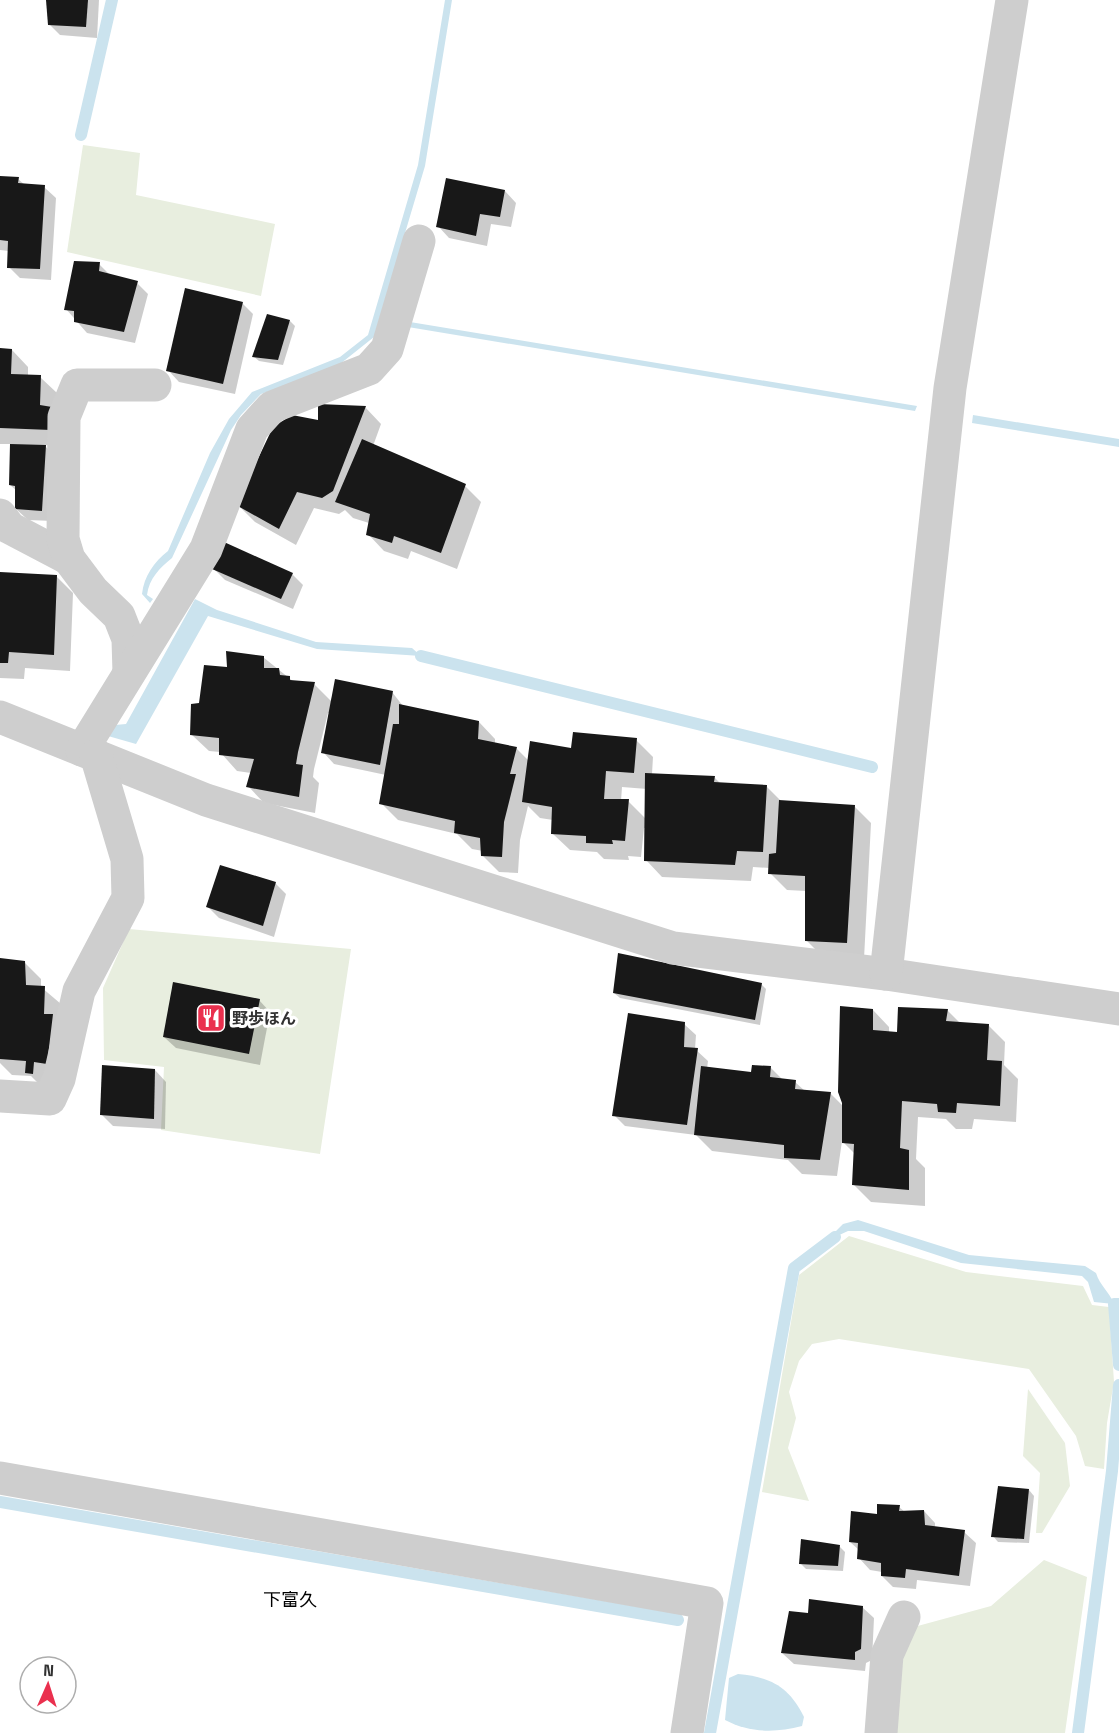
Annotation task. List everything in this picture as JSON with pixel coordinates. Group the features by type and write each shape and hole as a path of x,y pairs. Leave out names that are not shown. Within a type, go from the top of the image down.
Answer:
{"street":[{"path":"886,974 950,388 1012,0"},
{"path":"0,1096 50,1099 59,1079 79,991 128,898 127,859 89,752 129,673 206,549 252,429 272,407 369,369 387,350 419,241"},
{"path":"129,673 128,639 118,616 93,591 69,559 63,539 64,417 77,385 155,385"},
{"path":"0,515 10,528 69,559"},
{"path":"0,717 206,800 674,948 886,974 1119,1009"},
{"path":"0,1478 707,1603 687,1733"},
{"path":"881,1733 887,1655 904,1617"}],"green space":[{"path":"83,145 140,153 136,195 275,224 261,296 67,252"},
{"path":"129,929 351,949 320,1154 161,1130 164,1067 104,1060 103,988"},
{"path":"849,1236 966,1272 1083,1286 1092,1305 1109,1307 1114,1382 1107,1423 1104,1469 1085,1466 1076,1436 1029,1369 839,1339 812,1344 799,1361 789,1392 796,1418 788,1448 809,1501 762,1492 799,1275"},
{"path":"1028,1389 1065,1443 1070,1486 1042,1533 1036,1533 1040,1473 1023,1456"},
{"path":"1044,1560 1087,1577 1065,1733 895,1733 899,1667 914,1627 991,1606"}],"water":[{"path":"445,0 452,0 425,166 374,337 335,368 261,394 241,415 231,430 172,558 159,570 150,583 147,595 153,599 150,603 142,594 147,575 168,551 210,453 229,419 252,392 340,357 368,335 418,165"},
{"path":"410,322 917,406 915,411 408,327"},
{"path":"973,415 1119,439 1119,447 972,423"},
{"path":"195,599 217,610 316,642 412,648 421,656 317,649 208,616 136,744 108,736 115,725 126,724"},
{"path":"858,1220 969,1255 1085,1266 1096,1273 1114,1304 1094,1302 1088,1282 1082,1276 961,1263 864,1231 848,1231 835,1237 832,1235 843,1224"},
{"path":"738,1674 750,1675 778,1685 792,1698 804,1717 802,1726 782,1730 763,1730 744,1727 725,1720 729,1678"}],"building":[{"path":"46,0 88,0 86,27 48,25"},
{"path":"0,176 19,177 18,183 45,185 40,269 7,268 8,241 0,240"},
{"path":"446,178 505,190 500,217 480,214 476,236 436,227"},
{"path":"74,261 100,262 99,271 138,281 124,332 74,322 74,311 64,310"},
{"path":"185,288 243,302 223,384 166,371"},
{"path":"267,314 290,320 278,360 252,357"},
{"path":"0,348 12,349 11,374 41,375 40,405 52,407 51,430 0,428"},
{"path":"318,404 366,406 333,491 322,498 297,492 279,529 236,505 273,427 292,415 318,420"},
{"path":"362,439 466,484 441,553 394,536 392,543 366,535 370,514 335,502"},
{"path":"10,444 46,445 42,511 15,509 15,486 9,485"},
{"path":"224,542 293,573 281,599 212,569"},
{"path":"0,572 57,575 54,655 9,652 8,663 0,663"},
{"path":"226,651 264,656 264,668 279,668 280,675 290,676 290,680 315,682 296,764 303,765 299,797 246,787 254,759 219,755 219,738 190,735 191,704 199,703 204,665 227,667"},
{"path":"335,679 393,691 380,765 321,753"},
{"path":"399,704 479,721 478,739 517,747 510,774 516,774 504,822 502,857 481,856 480,838 454,833 455,821 379,804 393,724 399,724"},
{"path":"573,732 637,738 634,773 606,771 604,799 629,799 625,841 612,840 613,844 586,843 586,836 551,834 552,807 522,802 530,741 571,748"},
{"path":"645,773 715,776 714,782 767,785 763,852 737,851 735,865 644,861"},
{"path":"779,800 855,805 847,943 805,941 805,876 768,874 769,854 776,853"},
{"path":"220,865 276,882 263,926 206,907"},
{"path":"618,953 762,983 755,1020 613,993"},
{"path":"0,958 25,961 26,985 45,986 44,1014 53,1014 47,1064 34,1062 33,1074 25,1073 26,1061 0,1059"},
{"name":"野歩ほん","path":"173,982 260,999 249,1054 163,1037"},
{"path":"840,1006 873,1009 873,1030 897,1032 898,1007 948,1009 946,1021 989,1024 987,1060 1002,1061 1000,1106 957,1103 956,1113 938,1112 937,1104 902,1101 900,1148 909,1150 909,1190 852,1185 854,1144 842,1143 842,1103 838,1092"},
{"path":"628,1013 685,1022 684,1047 698,1048 687,1125 612,1116"},
{"path":"102,1065 155,1069 154,1119 100,1115"},
{"path":"752,1065 771,1066 770,1077 796,1080 795,1089 831,1092 820,1160 784,1158 784,1145 694,1135 701,1066 751,1072"},
{"path":"998,1486 1029,1489 1024,1539 991,1537"},
{"path":"877,1504 900,1505 899,1511 924,1510 925,1525 965,1530 959,1576 906,1569 905,1578 881,1576 881,1563 857,1559 858,1543 849,1542 851,1511 877,1514"},
{"path":"801,1539 840,1545 838,1566 799,1564"},
{"path":"809,1599 863,1606 861,1649 855,1652 855,1660 781,1653 789,1611 808,1613"}],"waterway":[{"path":"81,135 112,0"},
{"path":"421,656 872,767"},
{"path":"710,1733 794,1268 835,1237"},
{"path":"1119,1304 1114,1304 1119,1365"},
{"path":"1078,1733 1112,1471 1119,1385"},
{"path":"0,1502 678,1620"}],"place":[{"name":"野歩ほん","path":"211,1018"}],"district":[{"name":"下富久","path":"290,1600"}]}
